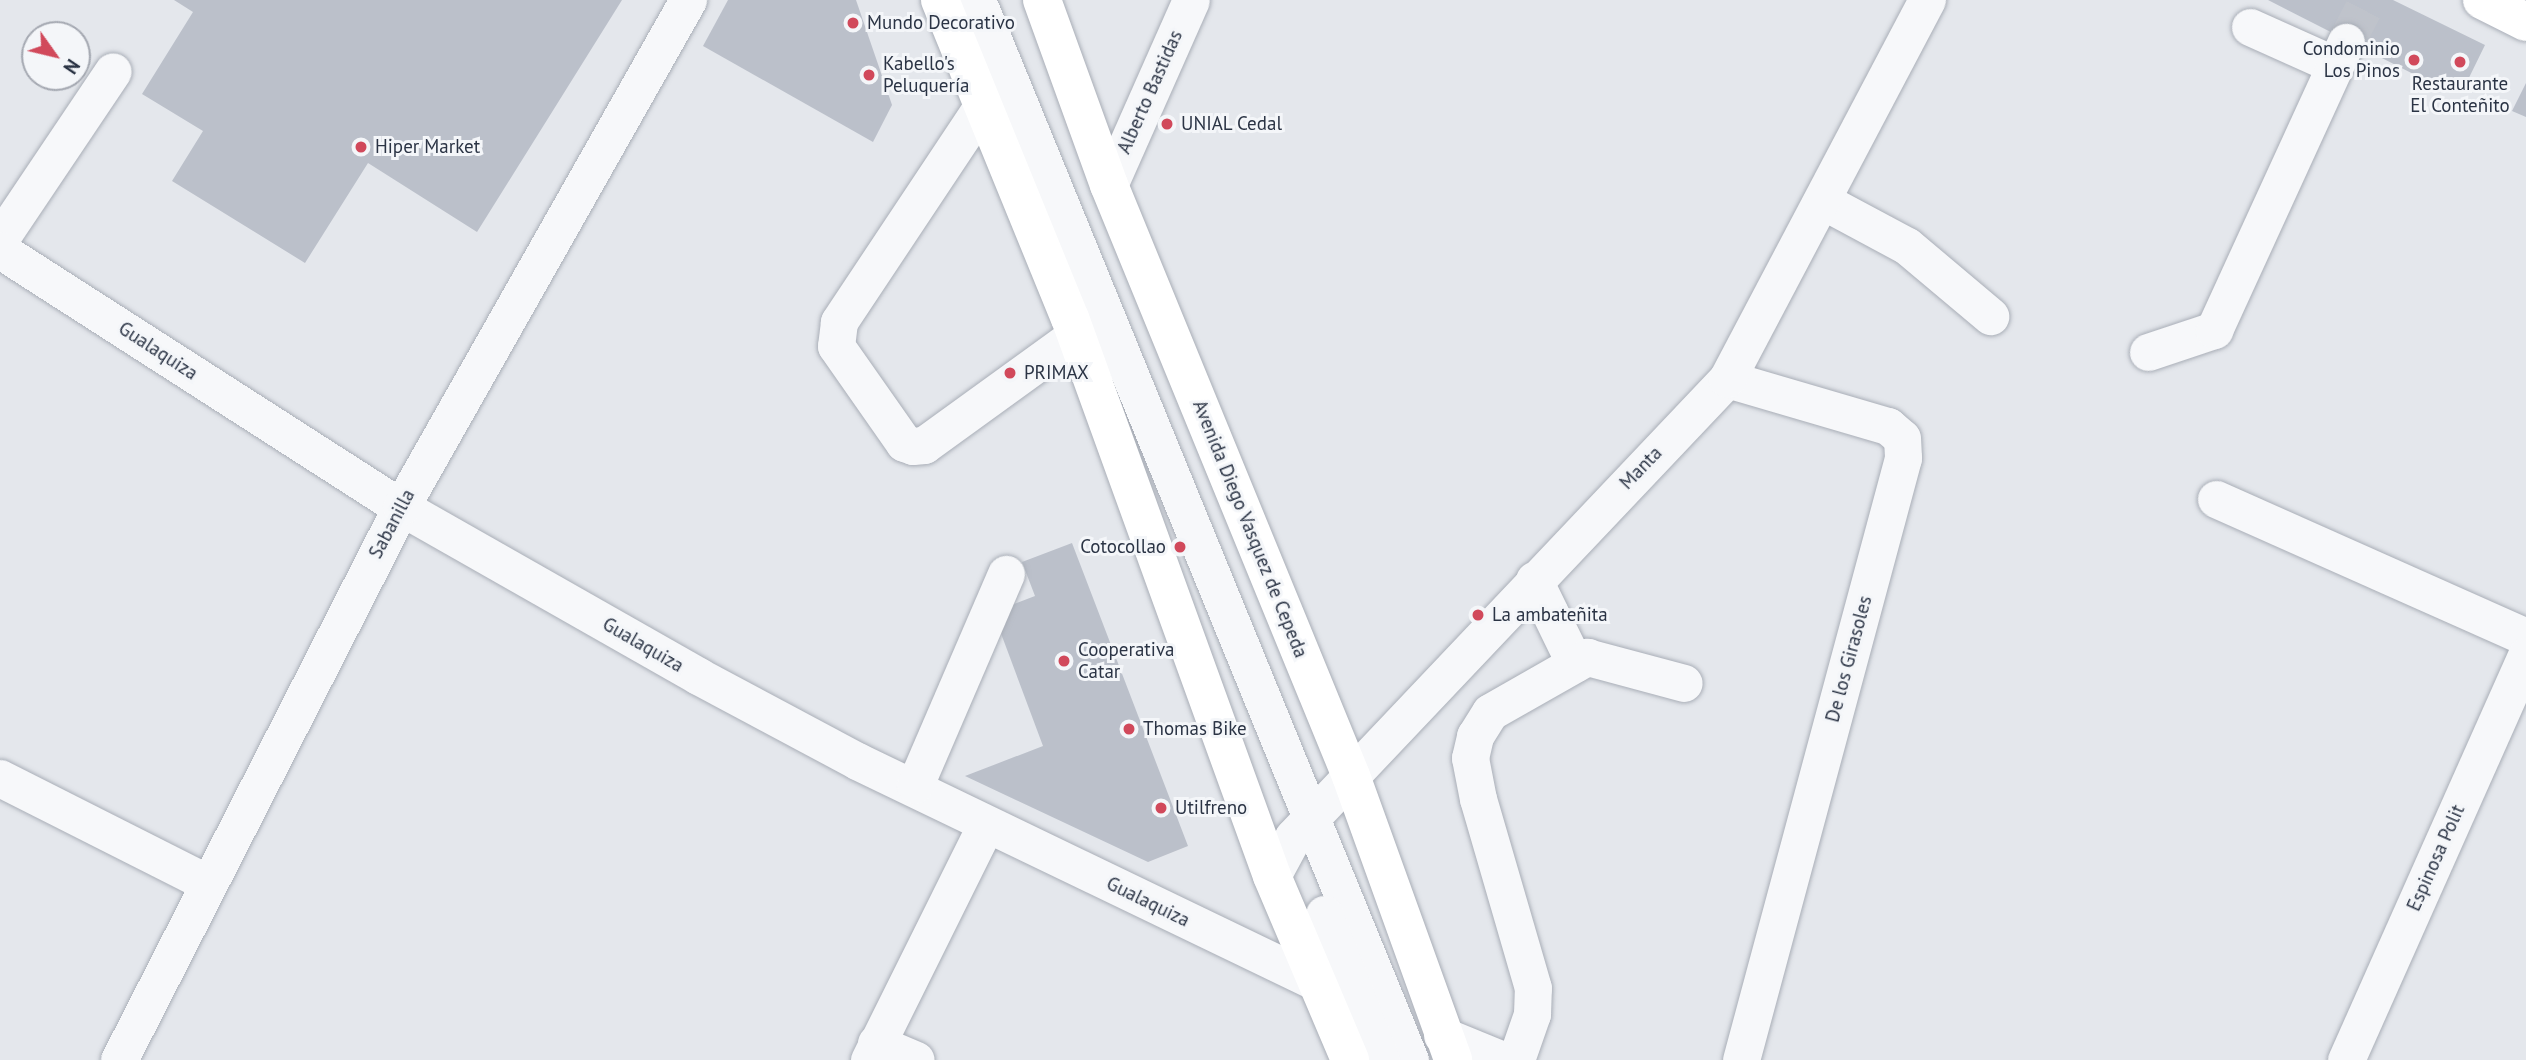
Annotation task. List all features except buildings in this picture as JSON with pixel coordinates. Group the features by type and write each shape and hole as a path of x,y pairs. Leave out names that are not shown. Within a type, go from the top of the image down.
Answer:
{"main road":[{"path":"940,0 981,108 1076,335 1272,876 1350,1060"},
{"name":"Avenida Diego Vasquez de Cepeda","path":"1042,0 1109,185 1351,776 1448,1047"},
{"path":"2482,0 2526,22"}],"street":[{"name":"Sabanilla","path":"119,1060 401,506 688,0"},
{"path":"968,0 1302,827 1410,1060"},
{"path":"977,0 1302,827 1381,1060"},
{"name":"Alberto Bastidas","path":"1109,185 1191,0"},
{"name":"Manta","path":"1272,876 1302,827 1727,379 1927,0"},
{"path":"2148,352 2214,330 2341,54 2250,27"},
{"path":"0,239 113,71"},
{"path":"981,108 839,321 836,346 904,443 913,446 924,444 1076,335"},
{"path":"1823,201 1907,246 1990,316"},
{"name":"Gualaquiza","path":"0,250 401,506 698,676 915,785 985,824 1318,983"},
{"name":"De los Girasoles","path":"1727,379 1888,426 1902,438 1903,458 1741,1060"},
{"path":"2216,499 2526,637"},
{"path":"915,785 1006,574"},
{"path":"1534,580 1576,664"},
{"name":"Espinosa Polit","path":"2346,1060 2526,655"},
{"path":"1516,1060 1532,1014 1533,988 1470,758 1490,712 1576,664 1600,656 1684,683"},
{"path":"0,778 208,883"},
{"path":"916,1060 872,1051 985,824"},
{"path":"1448,1047 1503,1060"}],"tunnel":[{"path":"2346,42 2368,0"}],"place":[{"name":"Mundo Decorativo","path":"853,23"},
{"name":"Condominio Los Pinos","path":"2414,60"},
{"name":"Restaurante El Conteñito","path":"2460,62"},
{"name":"Kabello's Peluquería","path":"869,75"},
{"name":"UNIAL Cedal","path":"1167,124"},
{"name":"Hiper Market","path":"361,147"},
{"name":"PRIMAX","path":"1010,373"},
{"name":"Cotocollao","path":"1180,547"},
{"name":"La ambateñita","path":"1478,615"},
{"name":"Cooperativa Catar","path":"1064,661"},
{"name":"Thomas Bike","path":"1129,729"},
{"name":"Utilfreno","path":"1161,808"}]}
